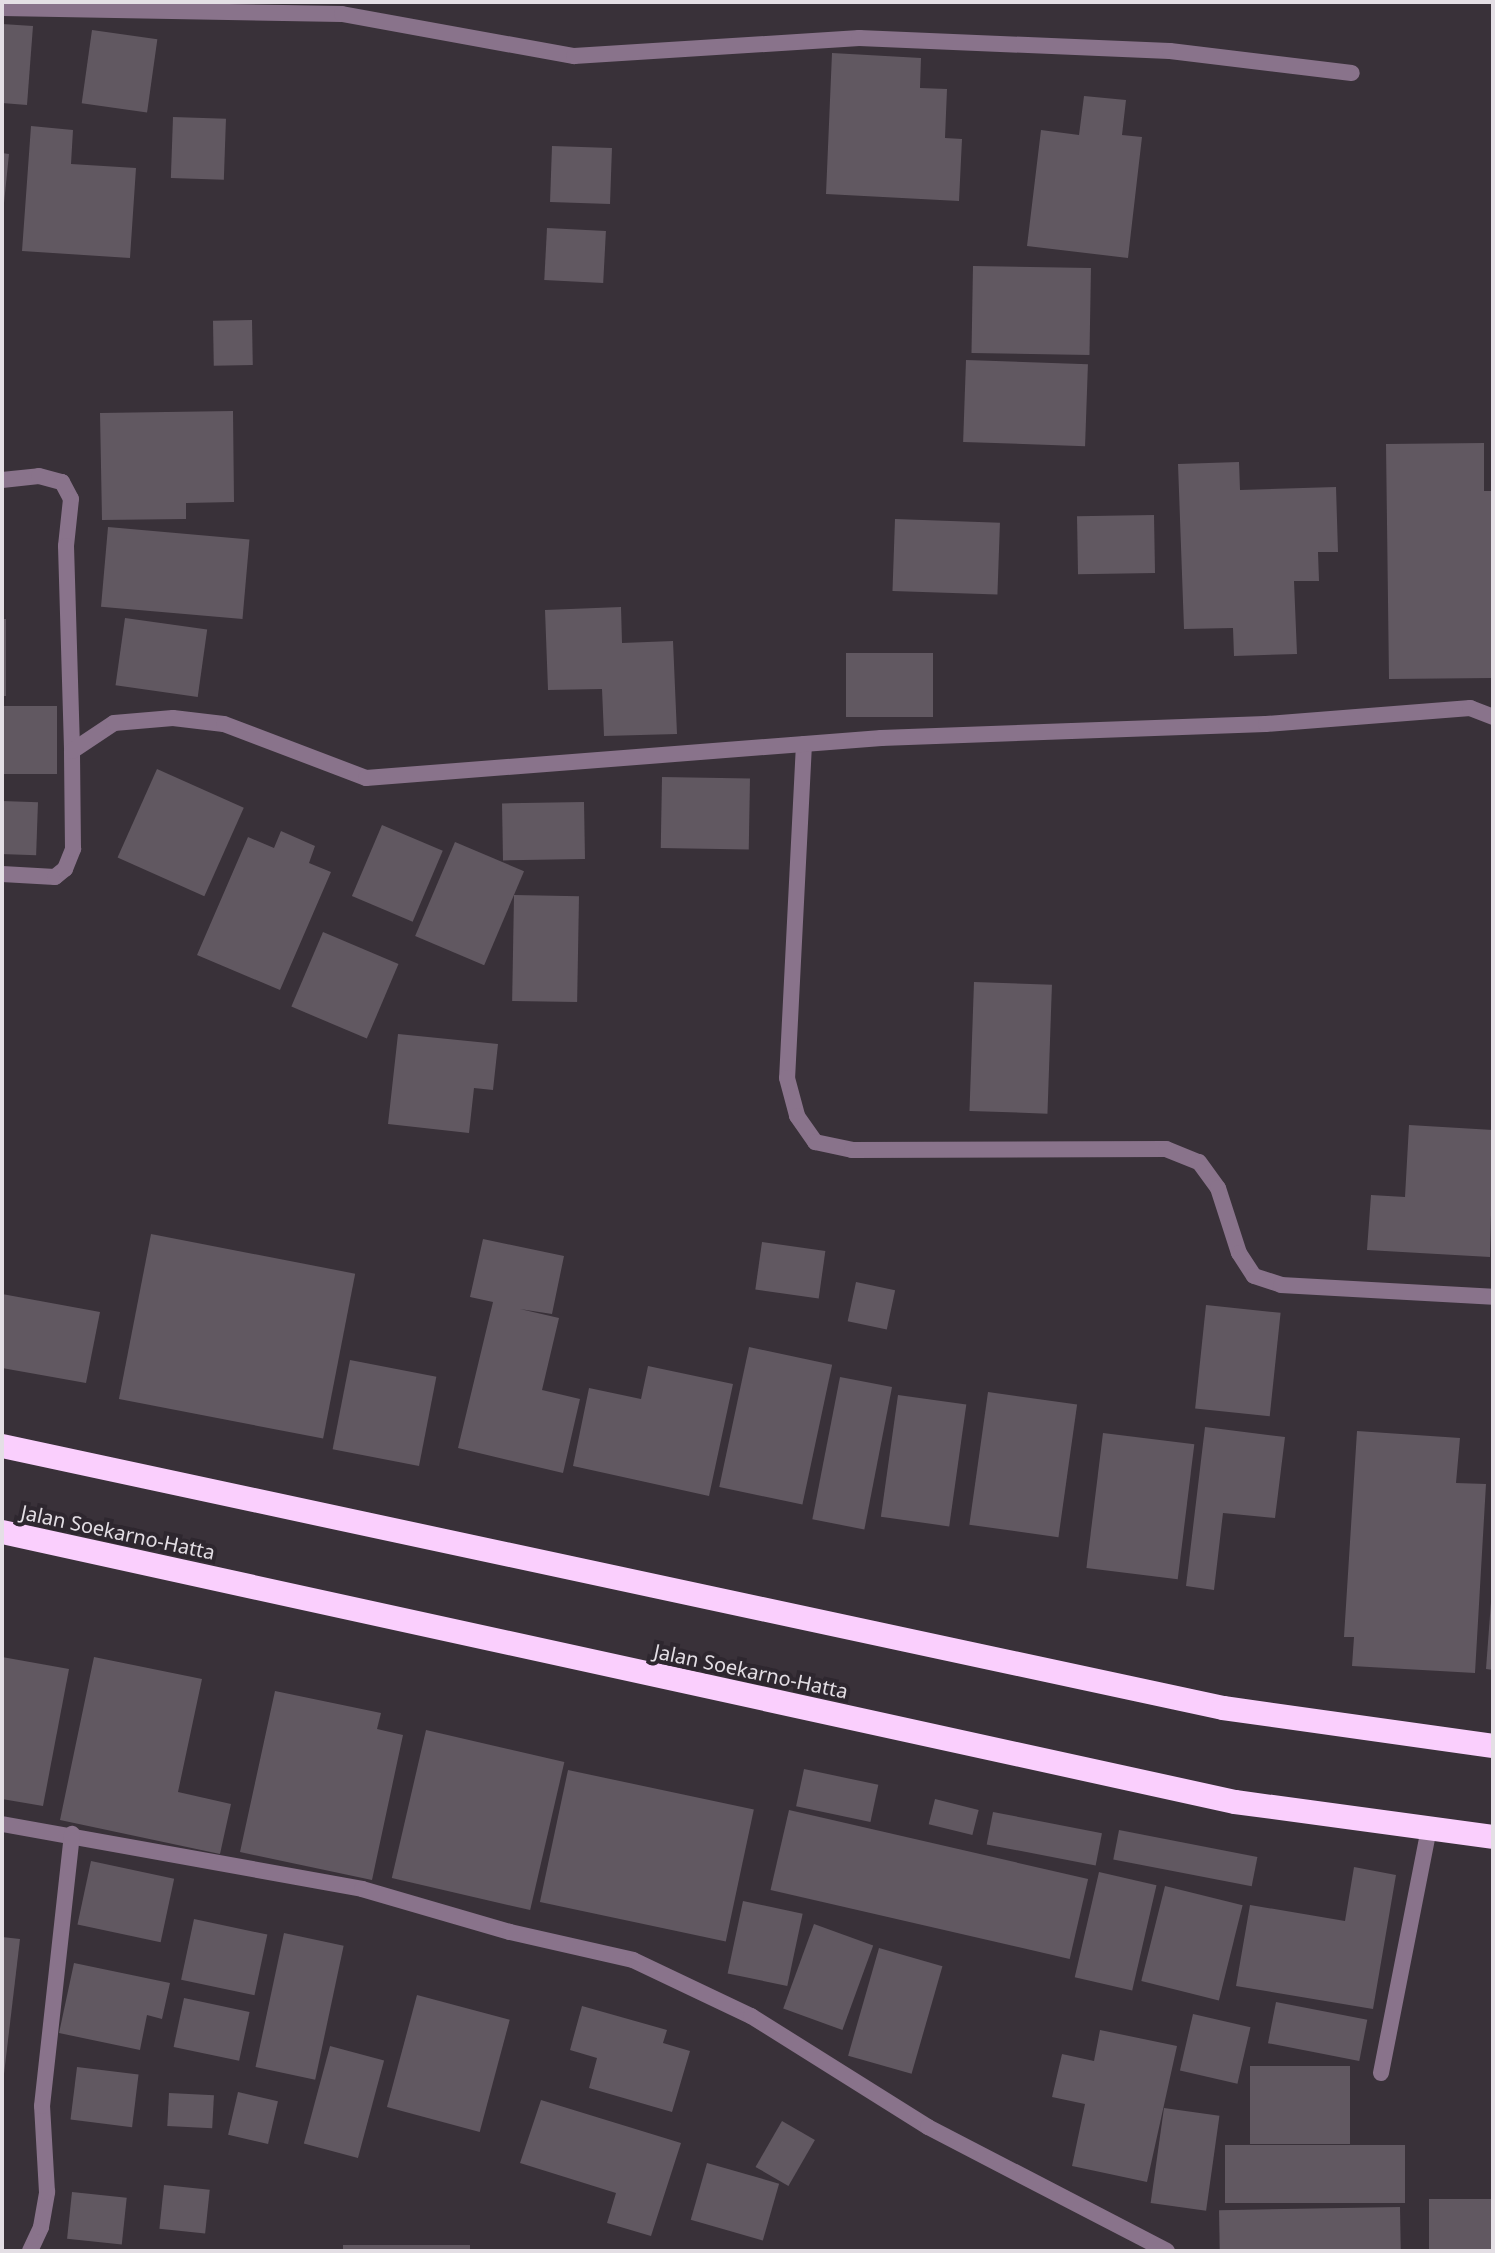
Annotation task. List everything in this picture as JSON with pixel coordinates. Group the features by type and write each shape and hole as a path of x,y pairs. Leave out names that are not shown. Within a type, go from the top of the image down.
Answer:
{"highway":[{"path":"2,1446 1223,1708 1493,1746"},
{"name":"Jalan Soekarno-Hatta","path":"2,1532 1235,1802 1493,1837"}],"street":[{"path":"2,8 342,14 574,56 859,38 1170,51 1352,73"},
{"path":"2,480 39,476 62,482 71,499 66,546 73,849 65,869 55,877 2,874"},
{"path":"72,751 114,723 173,718 224,724 272,738 346,775 366,778 804,744 1266,724 1470,708 1493,717"},
{"path":"804,744 787,1078 797,1116 815,1142 852,1150 1166,1149 1199,1162 1218,1188 1239,1253 1254,1276 1281,1285 1493,1297"},
{"path":"2,1824 72,1834 362,1889 510,1932 633,1960 751,2016 928,2127 1167,2251"},
{"path":"1381,2073 1429,1828"},
{"path":"30,2251 41,2227 47,2192 42,2106 72,1834"}],"building":[{"path":"2,24 33,26 27,105 2,103"},
{"path":"92,30 157,39 147,112 82,103"},
{"path":"832,53 921,58 920,88 947,89 945,138 962,139 959,201 826,194"},
{"path":"1084,96 1126,100 1122,135 1142,137 1128,258 1027,246 1041,130 1079,135"},
{"path":"173,117 226,119 224,180 171,178"},
{"path":"31,126 73,130 71,164 136,168 130,258 22,251"},
{"path":"552,146 612,148 610,204 550,202"},
{"path":"2,153 9,154 4,203 2,203"},
{"path":"547,228 606,231 603,283 544,280"},
{"path":"973,266 1091,268 1089,355 971,353"},
{"path":"252,320 253,365 214,366 213,321"},
{"path":"966,360 1088,364 1085,446 963,442"},
{"path":"233,411 234,502 186,503 186,519 102,520 100,413"},
{"path":"1484,443 1484,491 1493,491 1493,678 1389,679 1386,444"},
{"path":"1239,462 1240,490 1336,487 1338,552 1318,552 1319,581 1294,581 1297,654 1234,656 1233,628 1184,629 1178,464"},
{"path":"1154,515 1155,573 1078,574 1077,516"},
{"path":"895,519 1000,523 997,595 892,591"},
{"path":"108,527 249,539 242,619 101,607"},
{"path":"621,607 622,643 673,641 677,734 604,736 602,689 548,690 545,610"},
{"path":"125,618 207,630 198,697 116,685"},
{"path":"2,619 6,619 6,696 2,696"},
{"path":"846,653 933,653 933,717 846,717"},
{"path":"2,706 57,706 57,774 2,774"},
{"path":"157,769 244,808 204,896 118,858"},
{"path":"662,777 750,779 749,850 661,848"},
{"path":"2,801 38,802 36,855 2,854"},
{"path":"584,802 585,859 503,860 502,803"},
{"path":"382,825 443,851 413,922 352,896"},
{"path":"281,831 315,846 309,863 331,872 280,990 197,955 248,837 274,848"},
{"path":"455,842 524,871 484,965 415,936"},
{"path":"514,895 579,896 577,1002 512,1001"},
{"path":"323,932 398,964 367,1039 291,1007"},
{"path":"974,982 1052,985 1047,1114 969,1111"},
{"path":"398,1034 498,1044 493,1090 474,1088 469,1133 388,1124"},
{"path":"1409,1125 1493,1130 1490,1257 1367,1250 1371,1195 1405,1197"},
{"path":"151,1234 355,1274 323,1439 119,1399"},
{"path":"483,1239 564,1256 552,1314 520,1309 559,1318 542,1390 580,1399 563,1473 458,1448 493,1302 470,1297"},
{"path":"762,1242 825,1251 819,1298 755,1290"},
{"path":"856,1282 895,1290 887,1329 848,1321"},
{"path":"2,1294 100,1312 86,1383 2,1368"},
{"path":"1206,1305 1281,1313 1270,1416 1195,1408"},
{"path":"749,1347 832,1365 802,1505 719,1487"},
{"path":"350,1360 436,1377 419,1466 333,1449"},
{"path":"648,1366 733,1384 709,1496 573,1466 589,1388 641,1399"},
{"path":"840,1377 892,1387 864,1529 812,1519"},
{"path":"988,1392 1077,1405 1058,1537 969,1525"},
{"path":"898,1395 966,1405 949,1526 881,1517"},
{"path":"1205,1427 1285,1437 1275,1518 1223,1513 1214,1590 1186,1586"},
{"path":"1357,1431 1460,1438 1456,1483 1486,1484 1475,1673 1352,1666 1354,1637 1344,1637"},
{"path":"1103,1433 1194,1444 1178,1579 1086,1568"},
{"path":"1493,1602 1493,1670 1486,1669"},
{"path":"2,1657 69,1669 43,1806 2,1799"},
{"path":"94,1657 202,1679 178,1792 231,1804 220,1854 60,1820"},
{"path":"275,1691 381,1713 377,1729 403,1735 372,1880 240,1852"},
{"path":"426,1730 564,1762 530,1910 392,1878"},
{"path":"804,1769 878,1785 870,1822 796,1806"},
{"path":"568,1770 754,1810 726,1942 540,1902"},
{"path":"935,1799 979,1810 972,1835 929,1824"},
{"path":"789,1810 1088,1879 1070,1959 771,1890"},
{"path":"993,1812 1102,1833 1096,1866 987,1844"},
{"path":"1119,1830 1257,1857 1252,1886 1113,1859"},
{"path":"91,1861 174,1879 161,1942 77,1925"},
{"path":"1354,1867 1396,1875 1373,2009 1236,1986 1250,1905 1345,1921"},
{"path":"1099,1872 1156,1885 1132,1991 1075,1977"},
{"path":"1165,1886 1243,1905 1219,2000 1141,1981"},
{"path":"743,1901 803,1914 787,1986 728,1973"},
{"path":"194,1919 267,1935 254,1995 181,1980"},
{"path":"814,1924 873,1946 842,2030 783,2009"},
{"path":"284,1933 344,1946 315,2080 256,2067"},
{"path":"2,1937 20,1939 4,2074 2,2074"},
{"path":"879,1948 942,1966 912,2074 848,2056"},
{"path":"74,1963 170,1983 162,2019 147,2015 140,2050 59,2033"},
{"path":"417,1995 510,2020 480,2132 387,2107"},
{"path":"184,1998 250,2012 239,2061 174,2047"},
{"path":"1276,2002 1367,2020 1359,2061 1268,2043"},
{"path":"582,2006 667,2030 663,2043 690,2051 672,2112 589,2088 597,2058 570,2050"},
{"path":"1193,2014 1250,2027 1237,2084 1180,2071"},
{"path":"1100,2030 1177,2046 1147,2182 1072,2166 1085,2104 1052,2097 1062,2054 1094,2061"},
{"path":"330,2046 384,2060 358,2158 304,2144"},
{"path":"1250,2066 1350,2066 1350,2144 1250,2144"},
{"path":"77,2067 139,2075 132,2127 71,2120"},
{"path":"238,2092 278,2101 268,2144 228,2135"},
{"path":"169,2093 214,2095 212,2128 167,2126"},
{"path":"541,2100 681,2143 651,2236 607,2223 616,2193 520,2163"},
{"path":"1164,2108 1219,2116 1206,2211 1151,2203"},
{"path":"782,2121 815,2140 788,2186 755,2167"},
{"path":"1225,2145 1405,2145 1405,2203 1225,2203"},
{"path":"707,2163 779,2184 763,2240 691,2220"},
{"path":"164,2185 210,2190 205,2234 159,2229"},
{"path":"72,2192 127,2198 122,2244 67,2239"},
{"path":"1429,2199 1493,2199 1493,2251 1429,2251"},
{"path":"1400,2207 1401,2251 1220,2251 1219,2210"},
{"path":"343,2245 470,2245 470,2251 343,2251"}]}
